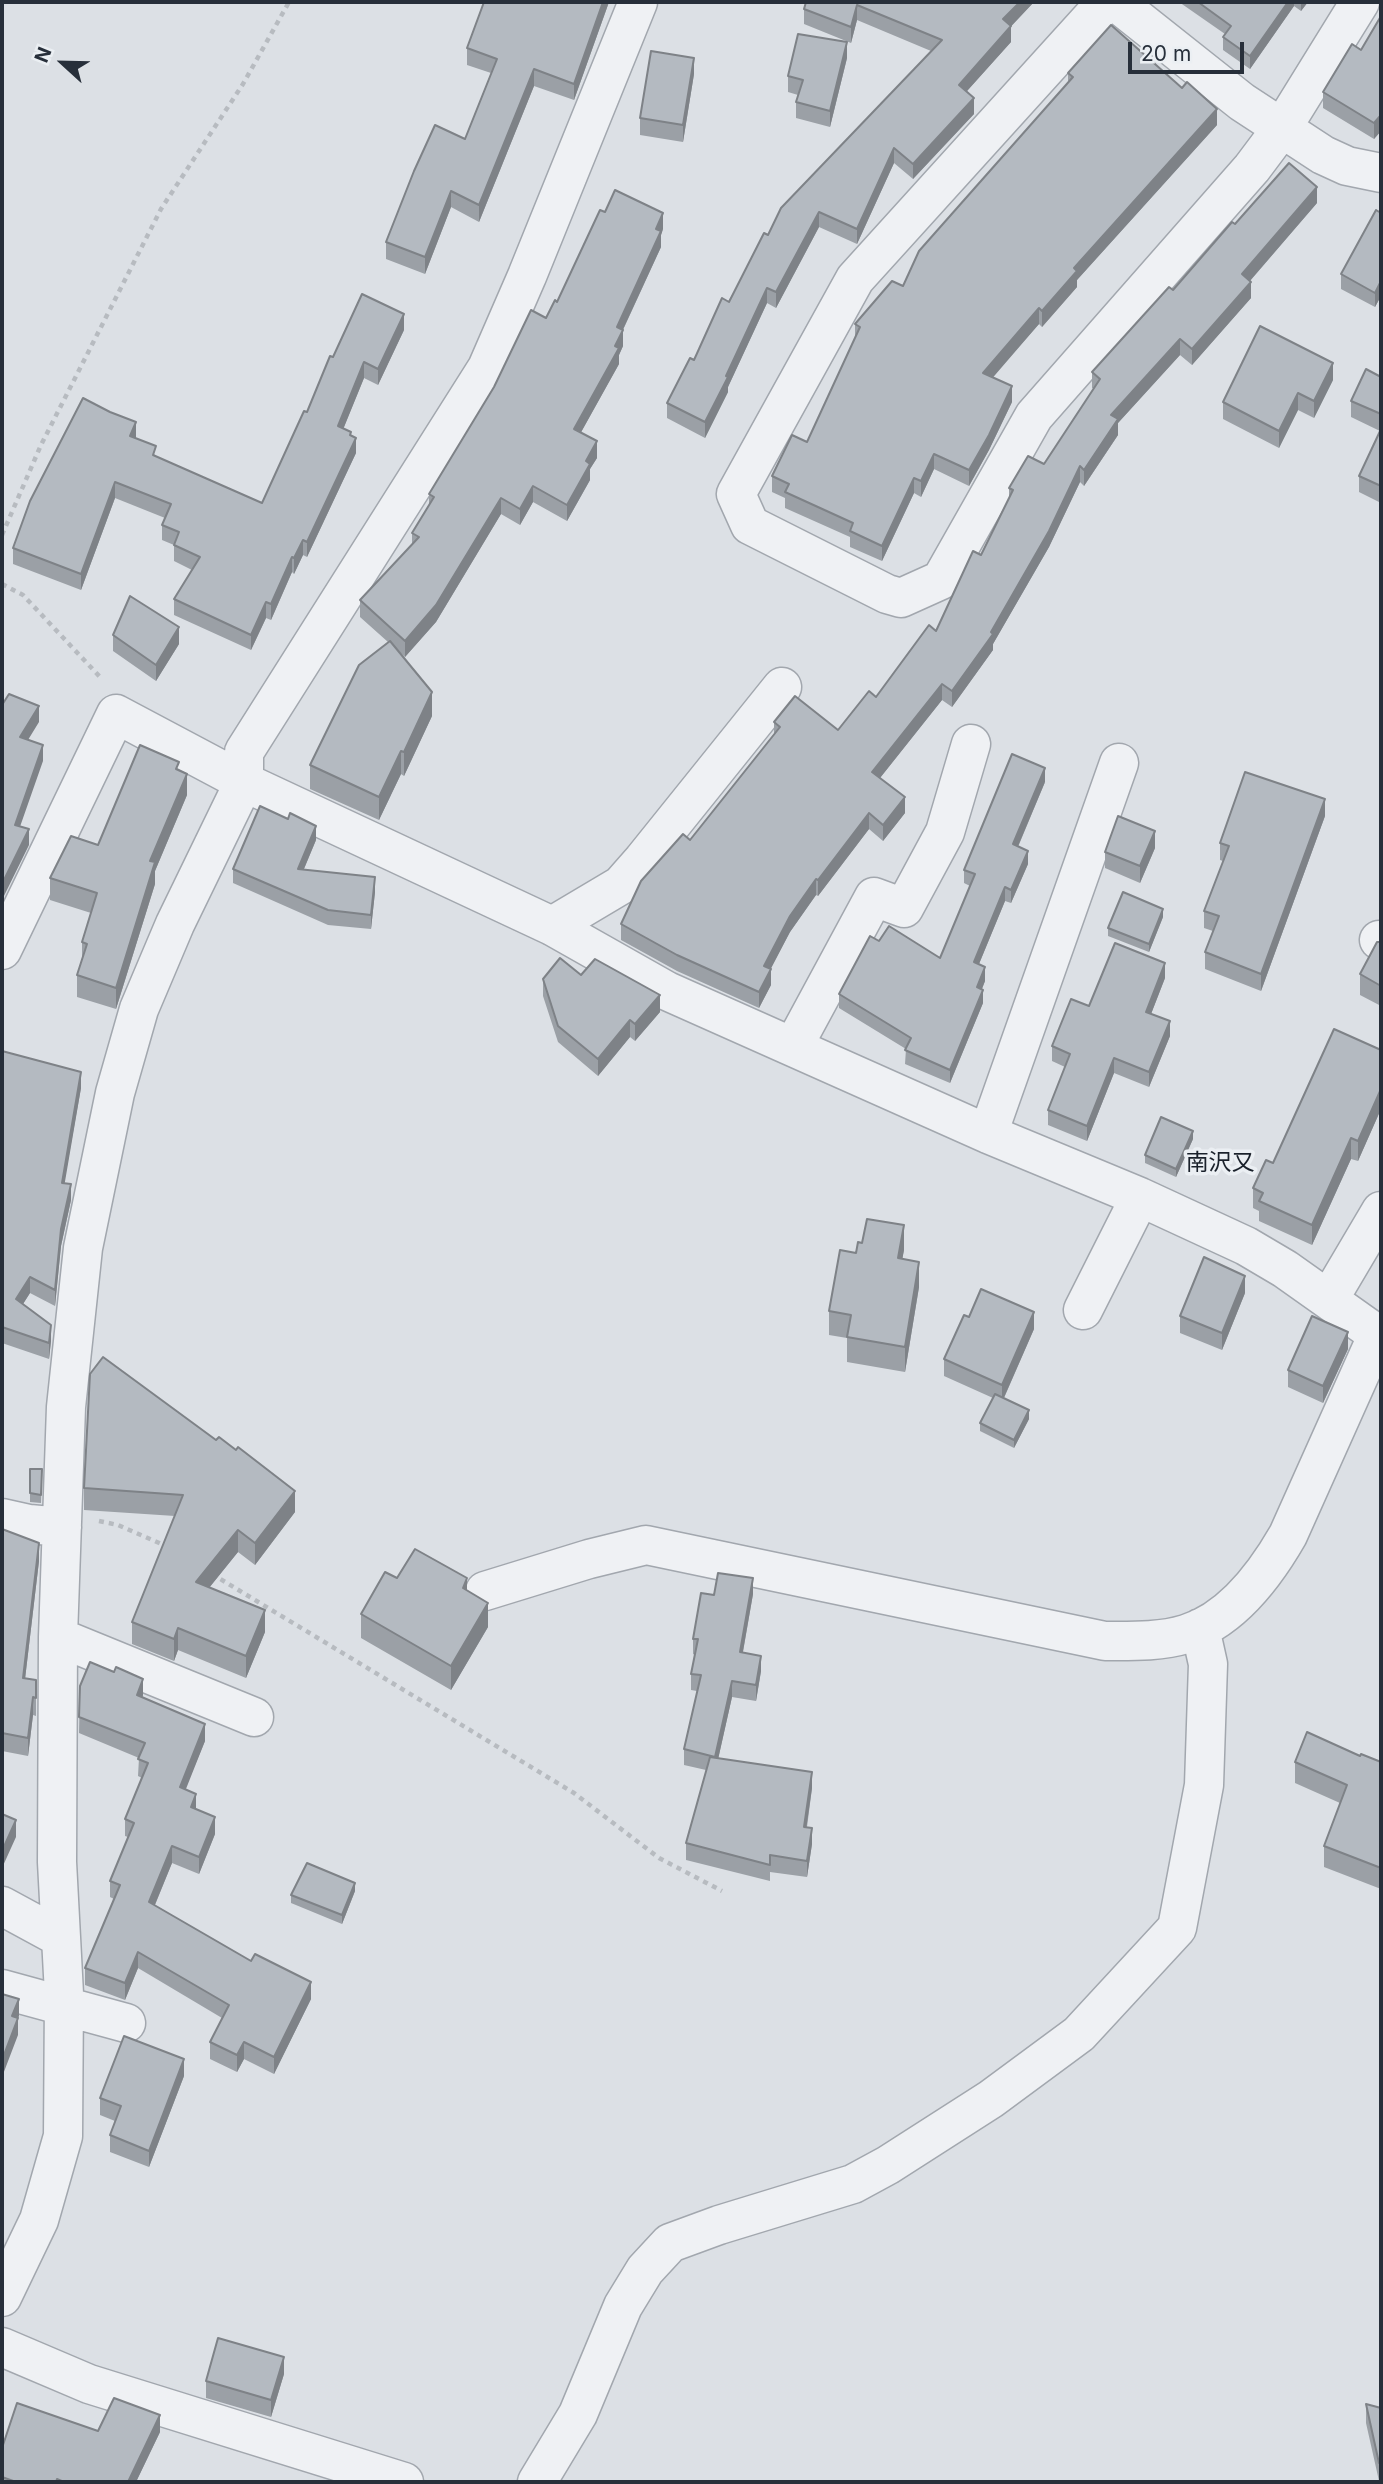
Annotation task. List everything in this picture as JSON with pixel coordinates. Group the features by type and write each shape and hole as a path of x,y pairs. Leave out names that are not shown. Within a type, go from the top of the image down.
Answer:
{"street":[{"path":"2,2297 39,2220 63,2136 64,2007 57,1861 58,1637 66,1407 82,1248 115,1093 139,1009 175,924 244,782 244,752 487,368 638,2"},
{"path":"1360,2 1282,128 1252,168 1034,416 941,580 901,598 887,594 750,525 736,494 855,279 1116,3 1242,102 1282,128 1322,155 1347,166 1381,173"},
{"path":"552,926 621,885 782,687"},
{"path":"2,950 116,714 244,782 552,926 667,991 988,1134 1140,1197 1246,1246 1329,1298 1379,1336 1288,1535 1271,1565 1242,1599 1212,1622 1185,1634 1141,1641 1105,1641 646,1545 589,1559 485,1591"},
{"path":"793,1048 874,897 904,908 945,832 971,744"},
{"path":"988,1134 1119,763"},
{"path":"1083,1310 1140,1197"},
{"path":"1329,1298 1381,1211"},
{"path":"2,1518 29,1524 63,1520"},
{"path":"537,2482 578,2414 623,2306 645,2270 670,2243 730,2221 853,2184 888,2165 991,2099 1079,2034 1177,1928 1204,1785 1208,1664 1200,1628"},
{"path":"58,1637 254,1717"},
{"path":"2,1906 61,1938"},
{"path":"2,1989 126,2023"},
{"path":"2,2347 89,2384 404,2482"}],"path":[{"path":"2,535 41,445 161,209 243,84 289,2"},
{"path":"2,584 23,596 102,679 116,714"},
{"path":"63,1520 118,1525 169,1548"},
{"path":"203,1568 574,1793 659,1858 722,1891"}],"building":[{"path":"484,2 603,2 574,84 534,69 479,205 451,191 425,257 386,242 435,125 465,139 497,59 467,48"},
{"path":"806,2 1020,2 1003,19 1011,26 959,85 974,98 913,164 894,148 857,229 819,212 776,292 767,288 705,422 667,403 690,358 694,360 722,298 729,302 764,233 768,235 781,208 942,40 857,5 851,27 804,9"},
{"path":"1198,2 1288,2 1250,56 1223,37 1231,26"},
{"path":"1381,16 1381,115 1374,123 1323,92 1352,44 1361,50"},
{"path":"1111,25 1182,88 1187,82 1217,109 1074,268 1077,271 1042,311 1039,308 983,373 1012,386 969,470 934,454 921,481 914,478 882,546 850,531 853,523 785,492 789,484 772,476 792,435 807,442 860,327 855,324 892,281 903,286 919,251 1073,77 1068,73"},
{"path":"798,34 847,42 830,111 796,102 803,80 788,76"},
{"path":"651,51 694,58 683,125 640,118"},
{"path":"1289,163 1317,187 1242,274 1251,282 1192,349 1180,339 1111,415 1118,419 1084,470 1080,466 1049,531 991,632 993,634 952,691 942,684 872,772 905,797 883,825 869,813 818,880 816,879 790,916 764,966 771,969 759,992 677,955 621,924 641,881 683,834 690,840 780,727 774,722 795,696 838,730 869,691 876,697 929,625 936,631 973,551 981,555 1013,490 1009,488 1028,456 1044,464 1100,379 1092,372 1169,287 1173,290 1232,222 1235,224"},
{"path":"615,190 663,213 656,229 661,231 617,327 623,330 615,346 619,348 574,429 597,441 586,461 590,464 567,505 533,486 520,509 501,498 436,605 405,641 360,600 419,537 412,533 434,497 429,494 494,387 531,310 546,318 555,300 557,302 600,210 605,212"},
{"path":"1376,210 1381,213 1381,281 1375,293 1341,274"},
{"path":"362,294 404,314 378,369 364,362 338,426 351,432 350,435 356,438 307,542 303,540 294,558 292,557 271,604 266,602 251,635 174,599 200,557 174,545 179,532 162,525 171,504 115,482 81,574 13,548 30,501 83,398 136,422 130,436 156,446 153,455 262,503 304,411 307,412 330,356 333,357"},
{"path":"1260,326 1333,363 1314,401 1298,393 1279,431 1223,402"},
{"path":"1366,369 1381,377 1381,414 1351,401"},
{"path":"1381,429 1381,486 1359,476"},
{"path":"130,596 179,627 156,665 113,635"},
{"path":"390,641 432,692 379,797 310,765 359,665"},
{"path":"9,694 39,706 20,737 43,745 15,825 29,829 2,884 2,705"},
{"path":"140,745 179,762 176,769 187,774 150,861 155,862 116,988 77,975 87,944 82,942 97,893 50,878 71,836 98,845"},
{"path":"1012,754 1045,768 1013,844 1028,851 1011,890 1005,887 974,962 985,967 977,987 983,990 950,1070 905,1050 911,1038 839,994 870,936 879,941 889,926 940,958 975,874 964,870"},
{"path":"1245,772 1325,799 1261,974 1205,952 1219,916 1204,911 1229,846 1220,843"},
{"path":"260,806 288,819 290,813 316,826 298,869 375,877 371,915 328,910 233,869"},
{"path":"1118,816 1155,831 1140,866 1105,852"},
{"path":"1123,892 1163,909 1149,944 1108,928"},
{"path":"1377,942 1381,942 1381,986 1360,974"},
{"path":"1115,943 1165,963 1146,1012 1170,1021 1149,1072 1114,1058 1087,1126 1048,1110 1070,1054 1052,1046 1071,999 1089,1006"},
{"path":"560,958 581,975 595,959 660,995 635,1024 630,1020 598,1059 558,1026 543,979"},
{"path":"1334,1029 1381,1050 1381,1089 1358,1141 1351,1138 1312,1225 1259,1201 1263,1193 1253,1188 1266,1160 1273,1163"},
{"path":"2,1051 81,1072 62,1183 71,1184 61,1229 55,1290 30,1277 16,1299 51,1325 49,1343 2,1327"},
{"path":"1161,1117 1193,1131 1176,1169 1145,1155"},
{"path":"867,1219 904,1225 898,1258 919,1262 905,1347 847,1337 851,1315 829,1311 840,1250 856,1253 858,1242 862,1243"},
{"path":"1204,1257 1245,1276 1222,1333 1180,1316"},
{"path":"981,1289 1034,1312 1002,1385 944,1359 964,1315 969,1317"},
{"path":"1312,1316 1348,1332 1323,1386 1288,1370"},
{"path":"103,1357 216,1440 219,1437 236,1450 238,1447 295,1491 255,1543 238,1530 196,1582 265,1610 246,1656 178,1628 174,1639 132,1622 183,1495 84,1488 90,1374"},
{"path":"995,1394 1029,1410 1014,1440 980,1423"},
{"path":"30,1469 42,1469 41,1495 30,1493"},
{"path":"2,1529 39,1543 23,1678 36,1680 36,1698 33,1697 28,1738 2,1733"},
{"path":"415,1549 467,1578 463,1588 488,1603 451,1666 361,1614 385,1572 397,1578"},
{"path":"718,1573 753,1578 740,1652 761,1656 756,1685 732,1681 715,1757 684,1749 701,1675 691,1674 698,1639 693,1639 701,1593 714,1595"},
{"path":"90,1662 114,1672 116,1667 143,1679 137,1695 205,1724 180,1787 196,1794 191,1807 215,1817 199,1857 172,1846 149,1902 251,1961 255,1954 311,1982 274,2057 244,2042 237,2055 210,2042 229,2005 138,1952 125,1983 85,1968 120,1885 110,1881 134,1823 125,1819 148,1763 138,1759 145,1743 79,1717 80,1686"},
{"path":"1307,1732 1360,1756 1361,1754 1381,1762 1381,1868 1324,1846 1347,1785 1295,1762"},
{"path":"710,1757 812,1772 804,1827 812,1828 807,1861 770,1855 770,1865 686,1843"},
{"path":"2,1814 16,1820 2,1851"},
{"path":"307,1863 355,1883 342,1915 291,1895"},
{"path":"2,1994 19,1999 12,2016 18,2018 2,2060"},
{"path":"124,2036 184,2059 149,2151 110,2135 121,2106 100,2098"},
{"path":"218,2338 284,2357 271,2400 206,2381"},
{"path":"114,2398 160,2415 128,2482 64,2482 57,2479 56,2482 16,2482 2,2477 2,2448 17,2403 98,2431"},
{"path":"1366,2404 1381,2408 1381,2463 1379,2463"}],"district":[{"name":"南沢又","path":"1220,1163"}]}
